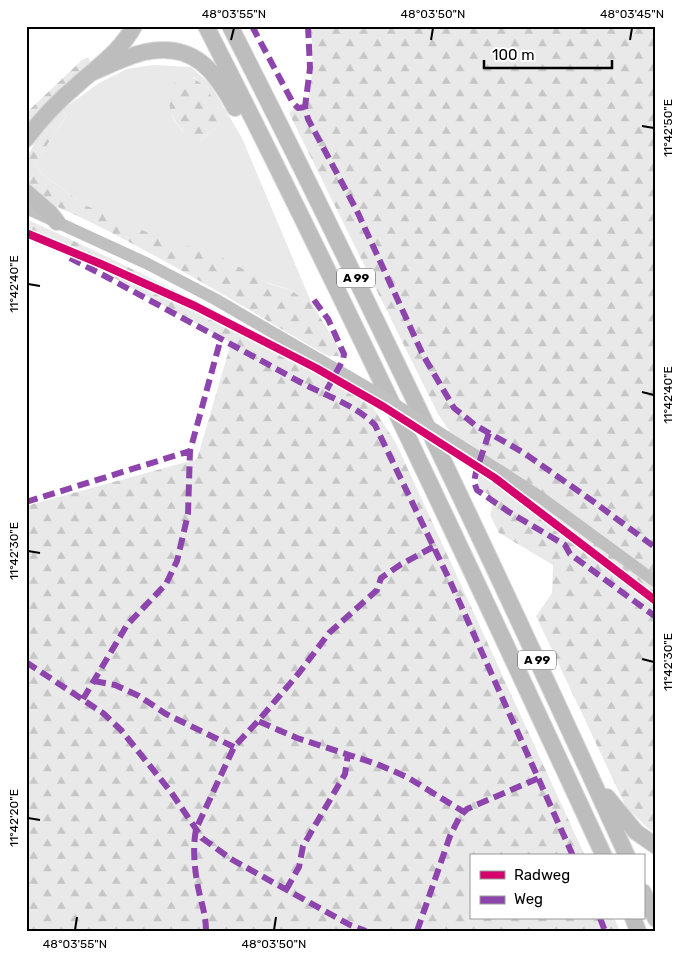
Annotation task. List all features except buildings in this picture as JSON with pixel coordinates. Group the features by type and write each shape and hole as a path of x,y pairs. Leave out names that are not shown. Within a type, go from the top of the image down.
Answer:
{"highway":[{"path":"26,139 51,109 113,53 131,33 134,26"},
{"name":"A 99","path":"206,26 269,150 494,617 603,854"},
{"name":"A 99","path":"230,26 385,337 626,854"},
{"path":"91,72 145,52 164,50 184,54 201,62 211,70 225,89 248,133 269,150"},
{"path":"26,192 50,213 57,222"},
{"path":"596,788 612,801 636,832 656,846"},
{"path":"644,894 656,919"}],"main road":[{"path":"26,208 146,263 385,398 540,497 656,582"}],"green space":[{"path":"311,26 656,26 656,832 650,830 626,807 536,616 552,593 553,565 499,533 490,515 496,501 479,487 477,472 438,414 289,113 294,108 307,105 313,68"},
{"path":"88,58 91,62 67,83 26,127 26,113 82,60"},
{"path":"153,65 191,67 210,84 242,138 312,304 290,290 174,251 85,205 42,174 35,163 67,115 62,110 99,83 127,69","holes":["179,77 194,77 206,89 219,109 220,124 200,141 182,130 176,123 170,107 171,97"]},
{"path":"186,75 193,77 207,89 221,114 220,124 200,141 194,141 179,127 171,113 170,97 173,88 178,77"},
{"path":"62,110 67,115 35,163 42,174 85,205 166,240 174,251 196,243 270,284 290,290 312,304 339,348 341,353 339,356 329,356 319,351 175,267 36,194 27,181 25,171 27,161 30,152 42,133"},
{"path":"26,219 178,292 267,339 272,346 370,403 396,443 584,854 470,854 470,920 615,920 620,931 26,931 26,506 197,459 231,343 107,274 102,262 26,229"}],"marked path":[{"path":"252,26 293,103 298,108 305,107"},
{"path":"308,26 310,68 305,107 308,119 357,211 423,355 454,408 475,425 524,453 656,548"},
{"path":"70,258 300,382 349,406 375,425 450,581 572,854"},
{"path":"314,300 328,319 344,354 343,360 325,393"},
{"path":"26,502 190,451 221,338"},
{"path":"489,433 476,472 474,482 477,490 509,512 565,545 570,554 656,617"},
{"path":"83,699 127,625 166,584 177,561 188,514 190,451"},
{"path":"433,547 381,578 377,590 329,633 299,673 258,721 297,738 377,764 407,777 464,812"},
{"path":"26,662 103,713 121,730 171,792 202,838 231,859 350,925 366,931"},
{"path":"94,681 115,685 139,696 166,714 234,747"},
{"path":"206,931 195,863 196,829 234,747 258,721"},
{"path":"286,890 299,867 303,846 345,774 348,754"},
{"path":"417,931 450,836 460,816 467,809 539,778"},
{"path":"601,920 605,931"}],"cycle path":[{"path":"26,233 195,306 316,368 384,407 495,478 656,601"}]}
